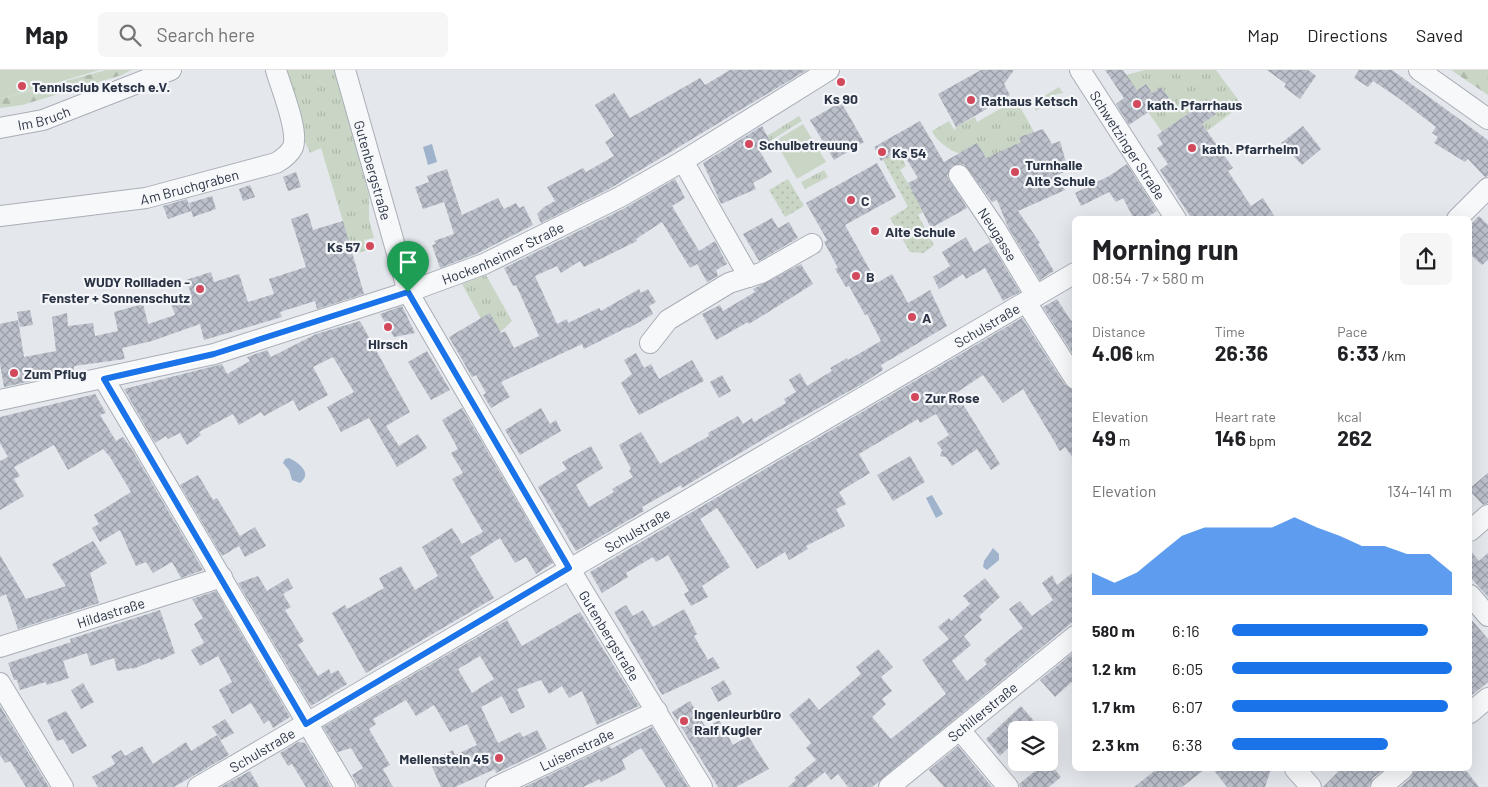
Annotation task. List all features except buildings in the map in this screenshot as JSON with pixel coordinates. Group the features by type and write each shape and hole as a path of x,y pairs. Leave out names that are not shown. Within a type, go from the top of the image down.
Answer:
{"street":[{"name":"Im Bruch","path":"0,128 43,120 171,70"},
{"name":"Am Bruchgraben","path":"0,216 146,198 276,163 286,157 293,147 295,134 276,70"},
{"name":"Gutenbergstraße","path":"345,70 408,292 569,568 702,787"},
{"name":"Hockenheimer Straße","path":"0,400 214,354 408,292 484,264 568,224 683,161 829,70"},
{"name":"Schwetzinger Straße","path":"1080,70 1169,216"},
{"path":"1419,70 1488,119"},
{"path":"683,161 749,277"},
{"name":"Neugasse","path":"959,175 995,228 1072,374"},
{"path":"1460,216 1488,188"},
{"path":"650,343 668,320 729,283 761,274 812,244"},
{"name":"Schulstraße","path":"198,787 1072,275"},
{"path":"104,379 344,787"},
{"path":"1472,528 1488,515"},
{"name":"Hildastraße","path":"0,647 222,577"},
{"path":"1472,597 1488,616"},
{"name":"Schillerstraße","path":"888,787 1072,638"},
{"path":"0,683 63,787"},
{"path":"1472,711 1488,698"},
{"name":"Luisenstraße","path":"496,787 657,711"},
{"path":"960,730 1008,787"},
{"path":"1297,771 1311,787"},
{"path":"1381,787 1401,771"}],"green space":[{"name":"Tennisclub Ketsch e.V.","path":"0,70 100,70 0,99"},
{"path":"106,70 131,70 122,75 22,105 0,108 0,99"},
{"path":"286,70 335,70 369,196 369,219 374,238 364,240 367,250 353,255 321,148 310,153 302,135"},
{"path":"1145,70 1216,70 1242,105 1207,131 1202,124 1216,114 1206,101 1162,132 1148,112 1169,98 1161,87 1152,93 1145,84 1137,90 1126,75"},
{"path":"1451,70 1488,70 1488,95"},
{"path":"1059,87 1063,93 1057,94 1036,111 1032,103"},
{"path":"1012,102 1015,107 1019,105 1034,132 1019,137 1021,142 994,156 978,158 954,152 941,143 932,131 949,121 955,131 956,127 975,117 977,122"},
{"path":"799,116 802,121 770,141 767,136"},
{"path":"803,124 826,162 797,179 775,141"},
{"path":"899,151 906,166 900,170 924,211 918,215 934,245 924,253 910,252 890,218 908,207 883,160"},
{"path":"824,170 828,177 805,189 801,182"},
{"path":"788,179 804,206 785,217 769,190"},
{"path":"486,275 512,321 504,329 491,337 462,284"}],"water":[{"path":"432,144 437,162 428,165 423,147"},
{"path":"289,458 300,465 305,472 304,479 300,483 292,480 289,470 283,463 285,459"},
{"path":"932,495 943,514 936,518 926,498"},
{"path":"993,548 999,554 999,560 987,570 983,567 984,561"}],"place":[{"name":"Ks 90","path":"841,82"},
{"name":"Tennisclub Ketsch e.V.","path":"22,86"},
{"name":"Rathaus Ketsch","path":"971,100"},
{"name":"kath. Pfarrhaus","path":"1137,104"},
{"name":"Schulbetreuung","path":"749,144"},
{"name":"kath. Pfarrheim","path":"1192,148"},
{"name":"Ks 54","path":"882,152"},
{"name":"Turnhalle Alte Schule","path":"1015,172"},
{"name":"C","path":"851,200"},
{"name":"Alte Schule","path":"875,231"},
{"name":"Ks 57","path":"370,246"},
{"name":"B","path":"856,276"},
{"name":"WUDY Rollladen - Fenster + Sonnenschutz","path":"200,289"},
{"name":"A","path":"912,317"},
{"name":"Hirsch","path":"388,327"},
{"name":"Zum Pflug","path":"14,373"},
{"name":"Zur Rose","path":"915,397"},
{"name":"Ingenieurbüro Ralf Kugler","path":"684,721"},
{"name":"Meilenstein 45","path":"499,758"}],"route":[{"path":"408,292 569,568 306,724 222,577 104,379 214,354 408,292"}]}
